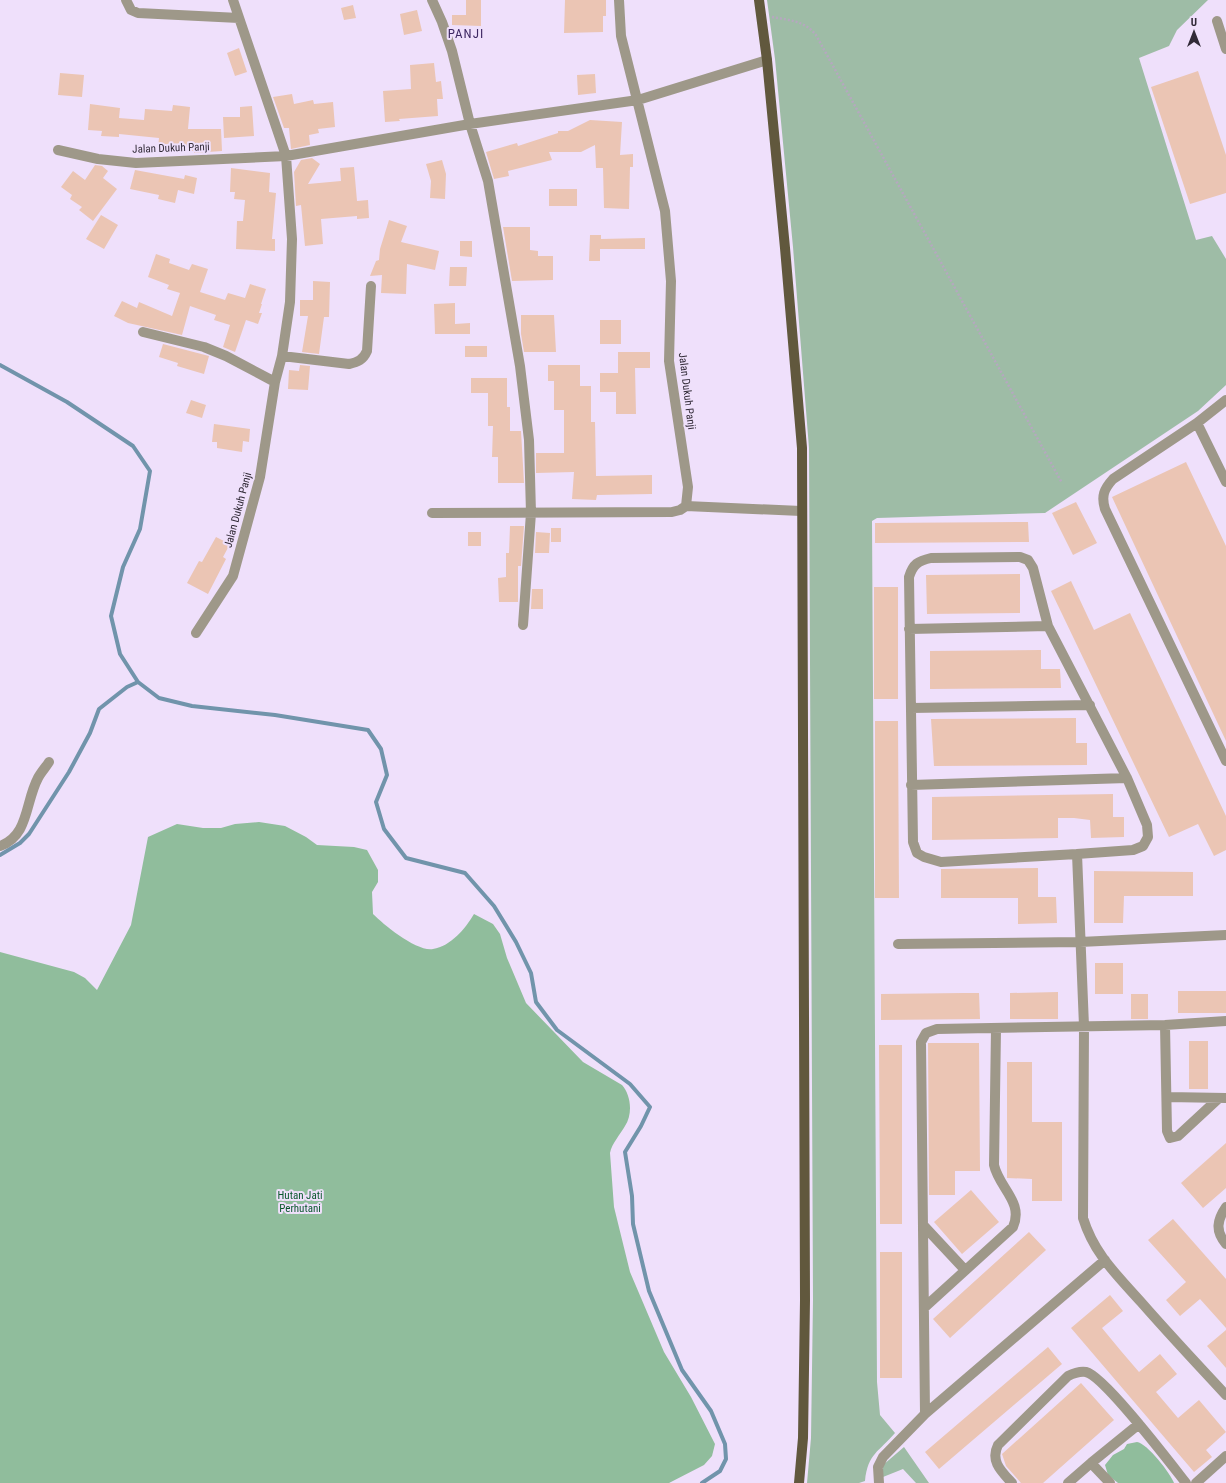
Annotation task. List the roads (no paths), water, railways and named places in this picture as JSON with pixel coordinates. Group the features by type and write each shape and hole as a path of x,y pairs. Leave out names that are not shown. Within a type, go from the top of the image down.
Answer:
{"main road":[{"path":"759,0 767,60 802,448 801,511 804,850 805,1300 804,1438 799,1483"}],"street":[{"path":"126,0 131,10 138,13 239,18"},
{"name":"Jalan Dukuh Panji","path":"196,633 233,576 260,477 275,382 282,356 290,302 292,239 286,156 233,0"},
{"path":"432,0 442,22 452,51 470,124 488,181 520,366 529,440 531,513 523,625"},
{"path":"619,0 622,36 638,100"},
{"path":"1217,21 1226,49"},
{"name":"Jalan Dukuh Panji","path":"58,150 98,159 136,163 286,156 470,124 638,100 767,60"},
{"name":"Jalan Dukuh Panji","path":"638,100 665,211 671,281 669,361 688,487 686,506"},
{"path":"282,356 349,364 364,358 367,351 371,286"},
{"path":"143,332 204,347 226,356 275,382"},
{"path":"1226,400 1197,423 1114,479 1106,487 1103,501 1226,761"},
{"path":"1197,423 1226,482"},
{"path":"432,513 672,512 680,510 686,506 801,511"},
{"path":"1020,557 1028,560 1033,568 1048,626 1127,778 1147,825 1148,837 1143,846 1133,850 941,862 924,857 917,853 913,842 909,629 909,577 912,567 918,561 931,558 1020,557"},
{"path":"909,629 1048,626"},
{"path":"911,708 1090,705"},
{"path":"0,846 10,843 16,838 21,828 38,778 49,762"},
{"path":"911,785 1127,778"},
{"path":"1077,854 1084,1026 1083,1218 1089,1237 1105,1260 1180,1346 1226,1394"},
{"path":"898,944 1080,942 1226,935"},
{"path":"925,1414 923,1373 924,1226 921,1042 926,1033 937,1029 1165,1025 1226,1021"},
{"path":"1165,1025 1167,1131 1170,1138 1178,1136 1222,1098"},
{"path":"924,1307 1013,1227 1016,1218 1016,1209 1012,1199 996,1177 994,1165 996,1029"},
{"path":"1167,1097 1222,1098"},
{"path":"1226,1207 1219,1217 1218,1230 1226,1244"},
{"path":"924,1226 965,1270"},
{"path":"879,1483 878,1467 883,1457 925,1414 1105,1260"},
{"path":"1012,1483 997,1466 994,1452 998,1445 1068,1376 1077,1372 1087,1372 1097,1378 1139,1424 1186,1483"},
{"path":"1068,1483 1139,1424"},
{"path":"1196,1483 1226,1456"},
{"path":"1091,1464 1110,1483"}],"waterway":[{"path":"0,365 67,402 133,446 150,471 140,529 123,567 111,616 120,654 138,682 159,698 192,706 275,715 368,730 381,749 387,775 376,802 384,829 406,858 465,873 494,906 516,942 531,973 536,1002 557,1030 630,1084 650,1107 641,1126 625,1152 632,1196 633,1224 649,1291 682,1370 711,1411 725,1444 726,1459 720,1471 702,1483"},
{"path":"0,855 20,843 29,834 69,772 90,733 99,709 127,687 138,682"}],"district":[{"name":"PANJI","path":"466,33"}],"park label":[{"name":"Hutan Jati Perhutani","path":"300,1201"}]}
